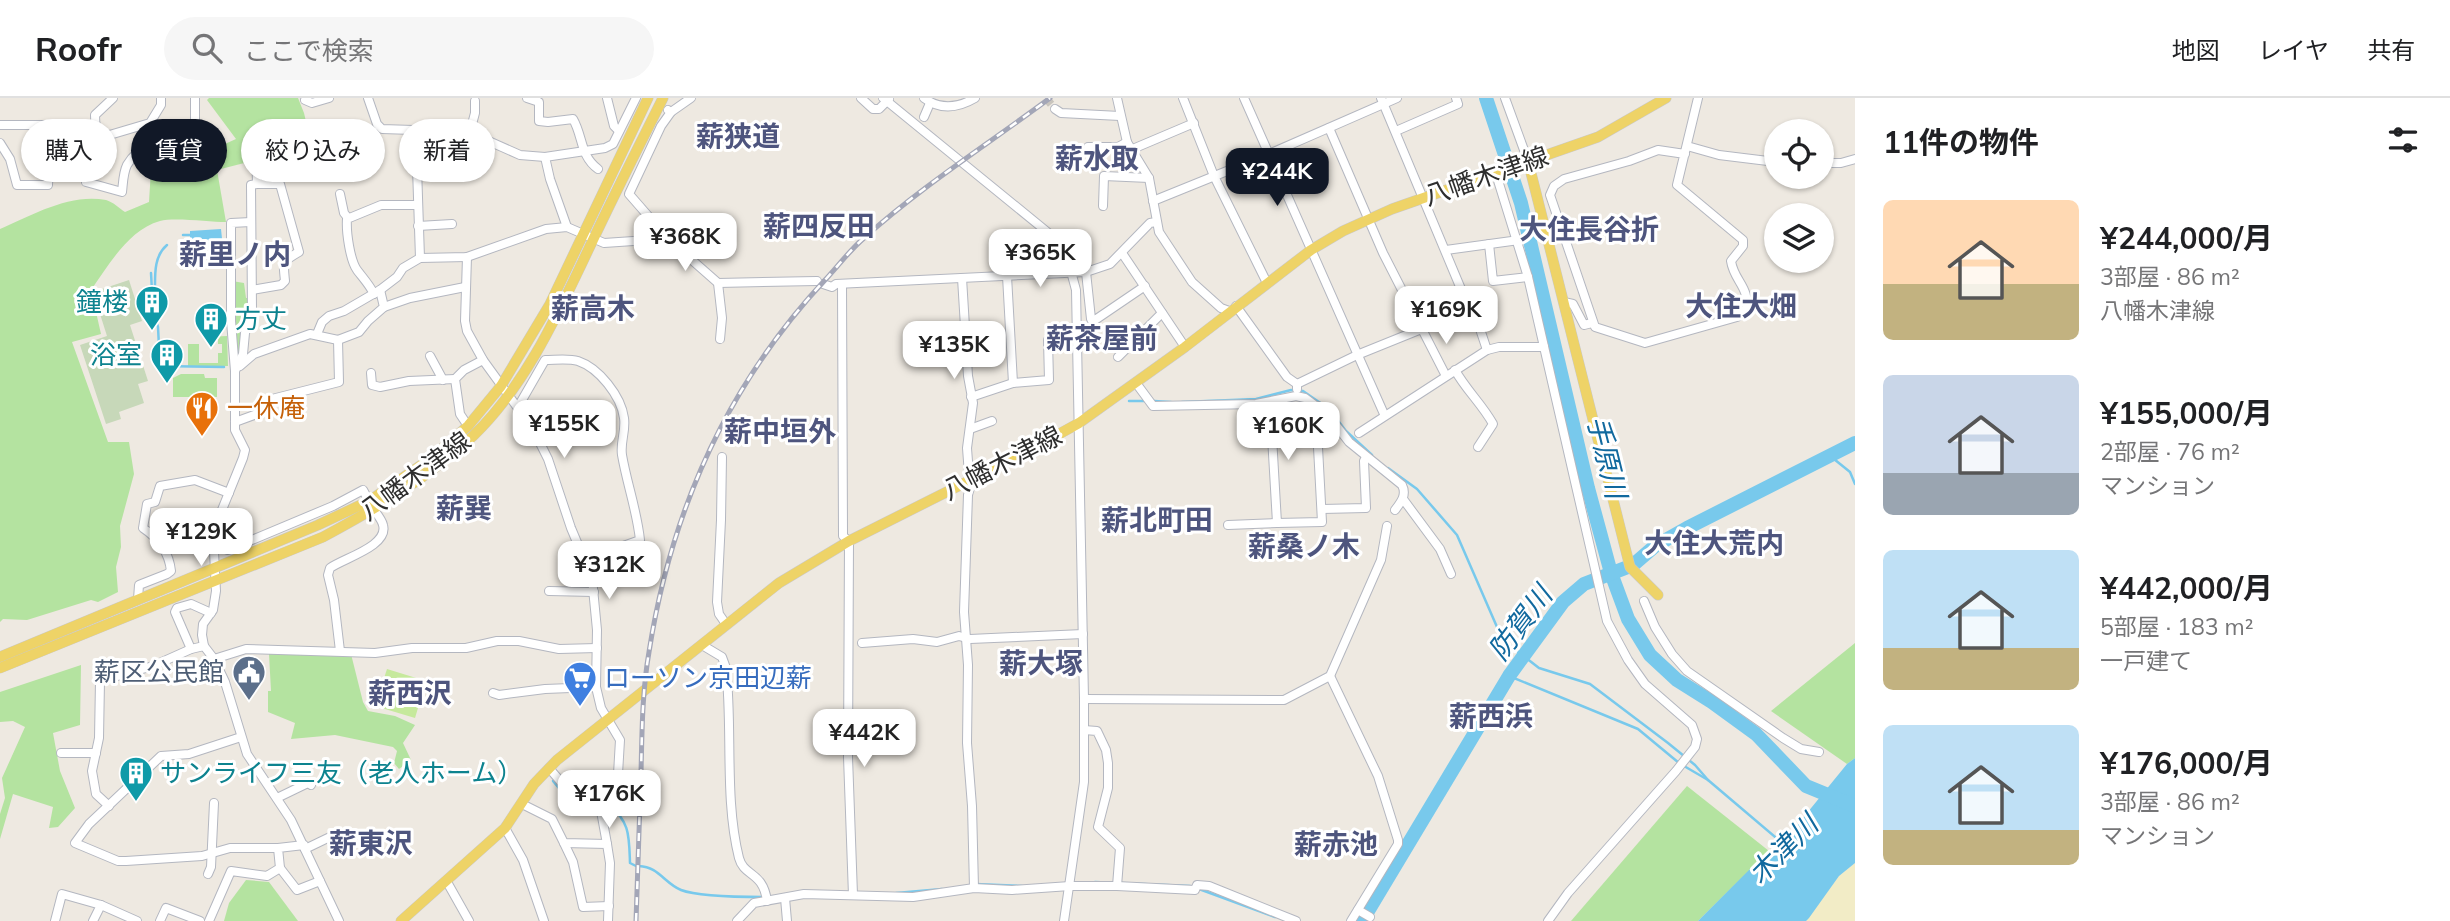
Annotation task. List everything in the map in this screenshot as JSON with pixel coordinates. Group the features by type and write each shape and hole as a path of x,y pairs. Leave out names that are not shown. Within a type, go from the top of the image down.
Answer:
{"main road":[{"name":"八幡木津線","path":"0,657 138,599 323,537 437,466 472,436 554,322 648,98"},
{"name":"八幡木津線","path":"588,236 663,98"},
{"name":"八幡木津線","path":"409,919 505,828 534,783 549,768 606,719 779,583 849,541 1079,423 1311,250 1368,219 1423,197 1598,137 1666,98"},
{"path":"1525,162 1630,567 1658,596"},
{"name":"八幡木津線","path":"372,505 468,426 504,390"},
{"name":"八幡木津線","path":"0,668 216,574"}],"street":[{"path":"95,119 95,114 113,98"},
{"path":"117,132 150,122 161,105 161,98"},
{"path":"86,182 122,192 125,167 134,156 150,145 173,137 195,137 195,98"},
{"path":"305,100 312,103 329,98"},
{"path":"368,98 377,124 382,129 399,130"},
{"path":"527,98 539,102 538,121 573,119 584,151 598,169"},
{"path":"607,98 614,126 620,131"},
{"path":"495,144 514,153 545,156 605,148 612,144 636,98"},
{"path":"663,239 663,233 629,194 669,111 691,98"},
{"path":"861,98 873,109 879,109 886,99 1039,223 1063,251 1072,274 1078,309 1084,782 1064,921"},
{"path":"924,117 927,100 948,107 962,106 975,98"},
{"path":"1117,98 1127,142 1149,178 1156,222 1168,248 1192,282 1221,308 1233,309 1297,390 1318,405 1341,434 1366,457 1402,485 1405,491 1403,499 1395,510"},
{"path":"1183,98 1214,176 1267,283"},
{"path":"1244,98 1384,414"},
{"path":"1153,201 1329,128 1382,101 1397,98"},
{"path":"1396,131 1458,104 1456,98"},
{"path":"1505,98 1525,162"},
{"path":"1698,98 1686,150 1677,185 1743,240 1743,246 1731,261 1747,295 1745,312 1737,317 1645,343 1595,327 1550,195 1554,186 1564,179 1658,150 1686,150 1764,161"},
{"path":"473,119 478,99"},
{"path":"1382,101 1447,250 1461,289 1461,313 1464,318 1478,323 1487,350"},
{"path":"1055,109 1061,113 1120,116"},
{"path":"1132,152 1194,123"},
{"path":"0,125 21,125"},
{"path":"1329,128 1368,219 1446,376"},
{"path":"1088,147 1118,147 1127,142"},
{"path":"0,143 10,159 17,185 48,185 48,182"},
{"path":"545,156 567,227"},
{"path":"1834,163 1855,159"},
{"path":"1498,173 1528,277 1607,621 1628,660 1645,684 1692,725 1697,739 1695,747 1676,771 1568,893 1548,921"},
{"path":"1103,206 1104,176 1149,178"},
{"path":"417,182 419,258"},
{"path":"236,370 243,354 245,333 251,316 251,185 280,184 299,252 283,264 285,281 281,285 252,290"},
{"path":"340,194 344,213 348,218 346,232 357,270 377,292 384,307"},
{"path":"348,218 357,217 381,205 417,205"},
{"path":"251,222 231,223 231,321 236,370 235,430 244,450 217,518 213,544 216,592 211,613 203,624 201,635 204,646 225,682 247,754 277,797 339,921"},
{"path":"317,334 322,322 329,316 377,292 397,277 403,268 419,258 467,257 534,232 567,227 604,243 663,239 676,246 718,283 820,283 832,287 842,284 1086,272 1110,264 1150,223 1156,222"},
{"path":"418,226 453,224"},
{"path":"1447,250 1518,240"},
{"path":"1489,244 1493,281 1528,277"},
{"path":"1122,253 1185,346"},
{"path":"467,257 467,331 483,360 533,429 548,458 571,528 592,578 597,648 596,687 601,708 620,740 617,791 563,787 549,768"},
{"path":"1086,272 1090,286 1091,318 1095,320 1145,286"},
{"path":"1007,276 1013,383"},
{"path":"962,278 973,413 967,456 969,481 965,638 974,885"},
{"path":"718,283 722,318 720,339"},
{"path":"842,284 844,536 849,541 849,757 853,893"},
{"path":"236,370 254,355 310,334 338,340 359,332 384,307 410,298 466,287"},
{"path":"1563,302 1573,304 1584,325 1592,323"},
{"path":"1118,357 1163,313"},
{"path":"1136,383 1153,406 1270,402 1297,390 1357,355 1461,313"},
{"path":"235,422 257,414 268,400 340,382 338,340"},
{"path":"971,397 1013,383 1049,380 1048,340"},
{"path":"1359,433 1384,414 1487,350 1499,347 1544,347"},
{"path":"430,356 443,380"},
{"path":"372,373 372,385 380,387 409,381 455,379 464,370 483,360"},
{"path":"517,407 545,360 577,361 606,382 620,404 625,421 620,442 638,517 640,540 584,559"},
{"path":"1455,370 1464,388 1484,408 1493,424 1478,447"},
{"path":"455,379 460,414 468,426"},
{"path":"1270,402 1277,523"},
{"path":"1228,525 1322,522 1318,405"},
{"path":"970,429 988,425"},
{"path":"722,457 717,602 719,614 726,624"},
{"path":"1322,509 1366,508 1366,457"},
{"path":"138,599 139,585 167,575 171,570 170,561 158,540 143,528 147,504 155,502 160,486 195,480 229,493"},
{"path":"213,544 228,550 333,506 363,490 383,525 383,535 376,544 330,568 328,575 340,651"},
{"path":"1403,499 1440,548 1451,574"},
{"path":"1084,699 1284,700 1330,676 1381,559 1387,526"},
{"path":"549,591 594,592"},
{"path":"1644,601 1655,627 1672,654 1687,671 1783,738 1801,749 1819,752"},
{"path":"191,649 175,612 177,608 191,604 211,613"},
{"path":"862,643 913,639 937,642 959,636 1083,634"},
{"path":"214,659 246,649 375,653 411,648 466,648 519,641 559,649 597,648"},
{"path":"702,645 722,657 726,668 732,807 740,861 763,883 767,899"},
{"path":"109,806 96,794 92,771 99,737 100,681 153,666 204,646"},
{"path":"1330,676 1378,776 1398,840 1360,911 1351,921"},
{"path":"493,693 499,695 545,689 596,687"},
{"path":"1084,730 1097,731 1106,750 1108,788 1098,827 1120,848 1117,883"},
{"path":"242,737 189,754 161,756 89,824 75,843 126,862 212,854 230,848 304,847 332,836"},
{"path":"61,752 96,753"},
{"path":"277,797 308,783 311,785"},
{"path":"597,789 610,863 608,921"},
{"path":"208,874 211,867 214,803"},
{"path":"522,803 552,819 573,862 583,907 609,906"},
{"path":"505,828 523,860 544,921"},
{"path":"564,843 607,844"},
{"path":"278,848 281,867 297,890 320,881"},
{"path":"209,921 231,871 267,876 281,867"},
{"path":"447,882 469,921"},
{"path":"737,921 754,903 804,894 853,893 913,897 974,885 1012,890 1117,883 1195,890 1197,885 1209,886 1296,921"},
{"path":"55,921 62,894 101,905 137,921"},
{"path":"785,898 787,921"},
{"path":"93,921 101,905"},
{"path":"160,921 166,908 200,921"},
{"path":"1360,911 1370,917"}],"green space":[{"path":"298,98 305,119 241,119 241,164 227,167 227,143 236,139 227,127 227,119 221,119 207,100"},
{"path":"150,182 219,182 226,222 174,219 160,221 138,232 120,250 91,290 101,334 72,342 108,442 129,442 134,474 120,526 121,547 116,567 118,592 98,602 91,600 27,620 3,619 0,622 0,229 65,202 106,200 125,212 149,202"},
{"path":"129,280 142,321 130,325 148,381 138,384 144,403 119,412 121,419 106,424 80,345 107,336 93,292"},
{"path":"232,281 244,283 246,298 250,298 250,311 236,364"},
{"path":"227,336 228,366 188,366 188,344 199,344 199,363 218,363 222,344 218,344 218,339 207,337"},
{"path":"181,374 204,374 205,378 217,378 217,397 173,397 173,378"},
{"path":"1855,643 1855,758 1847,764 1771,711"},
{"path":"269,654 351,654 363,702 368,711 395,716 415,725 403,743 411,760 399,769 394,763 397,751 393,747 335,735 291,739 295,723 268,712 268,691 271,691"},
{"path":"81,665 80,725 53,733 60,771 75,808 58,827 49,828 53,807 13,794 0,839 0,814 5,798 2,778 25,727 13,721 0,722 0,692"},
{"path":"387,669 426,681 415,718 375,706"},
{"path":"1687,786 1769,851 1698,921 1571,921"},
{"path":"246,880 269,882 298,921 224,921 229,903"}],"sand":[{"path":"1855,863 1855,921 1806,921 1839,876"}],"water":[{"path":"221,229 223,248 190,249 190,231"},
{"name":"木津川","path":"1855,758 1855,863 1839,876 1809,918 1806,921 1698,921 1794,829 1847,764"}],"waterway":[{"name":"手原川","path":"1486,98 1521,203 1588,488 1611,573 1628,619 1650,655 1677,680 1756,734 1806,786 1855,806"},
{"path":"183,235 190,235"},
{"path":"167,245 157,260 155,289 152,291 152,309 158,327 160,366 224,367"},
{"path":"151,273 152,291"},
{"path":"1182,402 1256,399 1291,390 1303,391 1329,409 1346,431 1372,455"},
{"path":"1129,401 1147,401"},
{"path":"1154,401 1171,402"},
{"name":"防賀川","path":"1362,921 1509,676 1563,602 1584,584 1633,565 1655,546 1687,528 1855,443"},
{"path":"1829,455 1850,472 1855,484"},
{"path":"1388,468 1417,489 1457,535 1497,627 1508,644 1539,668 1590,684 1668,743 1695,765 1708,780"},
{"path":"1509,676 1638,729 1679,763"},
{"name":"木津川","path":"1684,766 1708,780 1781,842"},
{"path":"553,781 563,793 590,793"},
{"path":"608,803 624,823 630,863 636,866"},
{"path":"639,866 652,869 675,887 689,892 764,897"},
{"path":"1095,882 1190,886"},
{"path":"976,884 1022,886"},
{"path":"896,893 942,889"},
{"path":"1199,889 1275,917"}],"tunnel":[{"path":"1046,98 1055,109"}],"railway":[{"path":"636,921 643,712 649,652 672,549 708,452 759,363 790,320 854,248 909,201 1050,98"}],"place":[{"name":"鐘楼","path":"152,332"},
{"name":"方丈","path":"211,349"},
{"name":"浴室","path":"167,385"},
{"name":"一休庵","path":"202,438"},
{"name":"薪区公民館","path":"249,702"},
{"name":"ローソン京田辺薪","path":"580,708"},
{"name":"サンライフ三友（老人ホーム）","path":"136,803"}],"district":[{"name":"薪狭道","path":"738,136"},
{"name":"薪水取","path":"1097,158"},
{"name":"薪四反田","path":"819,226"},
{"name":"大住長谷折","path":"1589,229"},
{"name":"薪里ノ内","path":"235,254"},
{"name":"大住大畑","path":"1741,306"},
{"name":"薪高木","path":"593,308"},
{"name":"薪茶屋前","path":"1102,338"},
{"name":"薪中垣外","path":"780,431"},
{"name":"薪巽","path":"464,508"},
{"name":"薪北町田","path":"1157,520"},
{"name":"大住大荒内","path":"1714,543"},
{"name":"薪桑ノ木","path":"1304,546"},
{"name":"薪大塚","path":"1041,663"},
{"name":"薪西沢","path":"410,693"},
{"name":"薪西浜","path":"1491,716"},
{"name":"薪東沢","path":"371,843"},
{"name":"薪赤池","path":"1336,844"}]}
